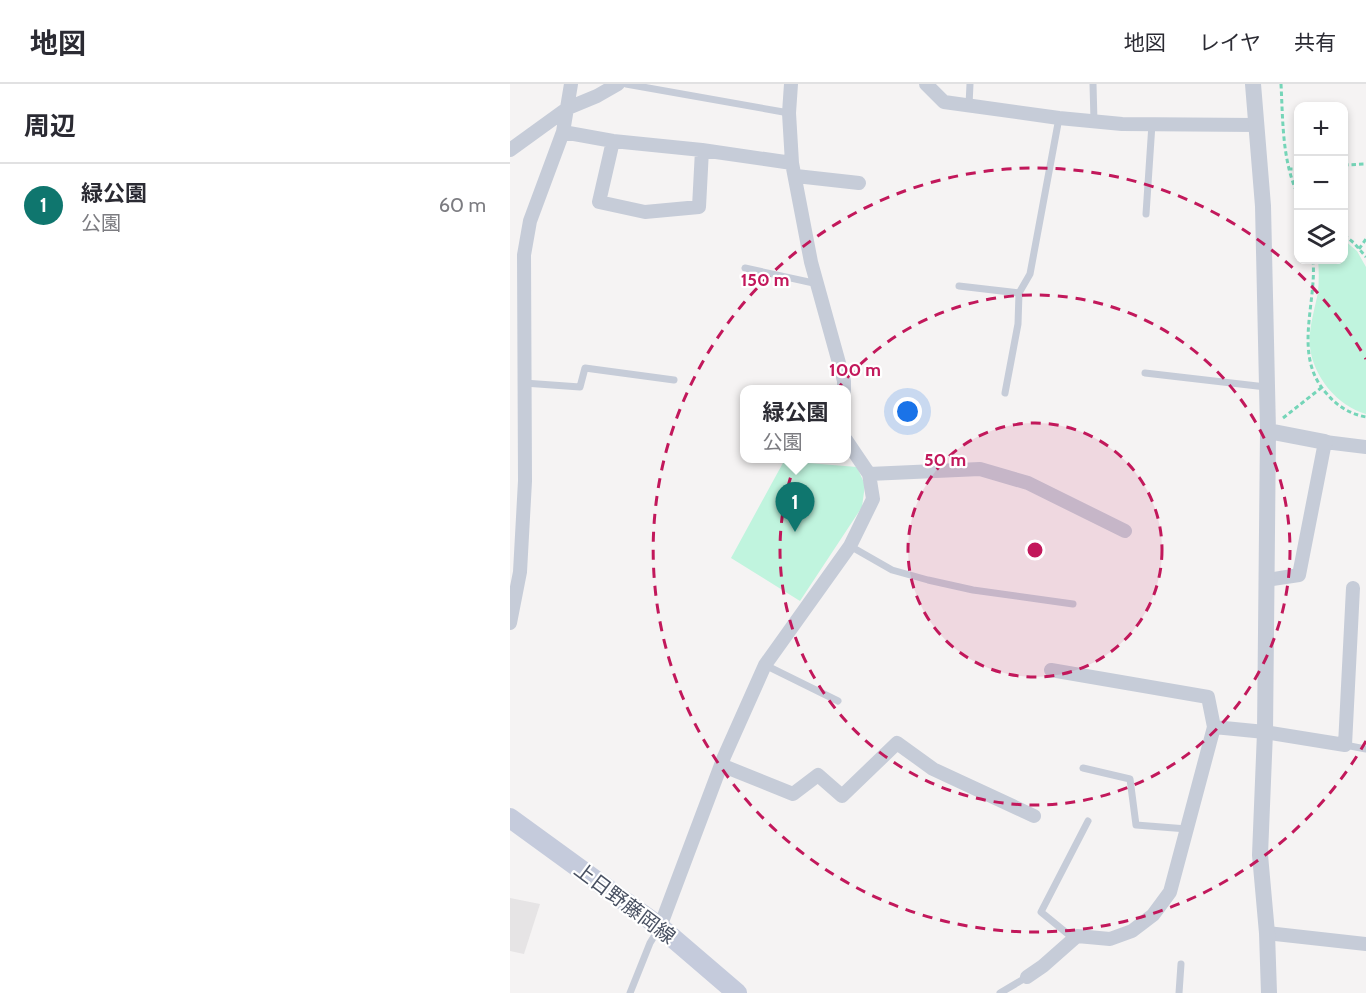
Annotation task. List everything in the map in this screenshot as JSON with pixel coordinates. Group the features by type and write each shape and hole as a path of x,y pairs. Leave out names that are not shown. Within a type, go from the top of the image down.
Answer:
{"main road":[{"name":"上日野藤岡線","path":"510,818 660,927 737,993"}],"street":[{"path":"510,623 520,572 525,481 524,255 530,221 563,132 571,84"},
{"path":"510,150 568,108 618,84"},
{"path":"791,84 789,113 794,170 811,262 843,375 844,385"},
{"path":"926,84 944,102 1059,118 1122,124 1256,124"},
{"path":"1252,84 1263,206 1268,431 1265,732 1260,855 1267,933 1269,993"},
{"path":"563,132 613,141 702,150 859,183"},
{"path":"613,141 598,202 645,212 699,207 702,150"},
{"path":"1268,431 1366,447"},
{"path":"1267,580 1299,575 1325,442"},
{"path":"660,927 721,765 765,665 850,546 873,499 869,474 851,447"},
{"path":"869,474 980,469 1028,483 1125,531"},
{"path":"1214,727 1265,732 1346,745 1353,588"},
{"path":"1027,977 1077,936 1110,939 1132,931 1154,915 1170,892 1214,727 1208,698 1051,670"},
{"path":"721,765 793,794 818,775 842,796 897,743 933,769 1034,816"},
{"path":"1267,933 1366,944"}],"lane":[{"path":"626,84 789,113"},
{"path":"969,105 970,84"},
{"path":"1093,84 1094,121"},
{"path":"1005,393 1018,324 1019,293 1030,274 1059,118"},
{"path":"1146,214 1152,123"},
{"path":"745,268 818,284"},
{"path":"959,286 1019,293"},
{"path":"524,383 580,387 585,368 674,380"},
{"path":"1145,373 1266,387"},
{"path":"850,546 892,570 928,580 974,590 1073,604"},
{"path":"765,665 838,701"},
{"path":"1346,745 1366,749"},
{"path":"1083,768 1130,780 1136,825 1187,830"},
{"path":"1074,939 1041,912 1088,821"},
{"path":"630,993 650,943 660,927"},
{"path":"1179,993 1181,964"},
{"path":"1000,993 1027,977"}],"path":[{"path":"1281,84 1285,151 1288,169 1294,183"},
{"path":"1348,165 1366,164"},
{"path":"1288,169 1294,169"},
{"path":"1348,239 1366,257"},
{"path":"1359,249 1366,239"},
{"path":"1313,264 1307,345 1311,366 1321,388 1336,404 1356,415 1366,417"},
{"path":"1268,431 1321,388"}],"shaded area":[{"path":"510,898 540,904 524,954 510,951"}],"green space":[{"path":"1348,243 1357,251 1366,267 1366,414 1355,410 1336,397 1321,379 1312,358 1311,326 1319,276 1318,264 1348,264"},
{"path":"783,463 857,467 865,485 862,507 800,601 731,558"}],"place":[{"name":"緑公園","path":"795,532"}]}
